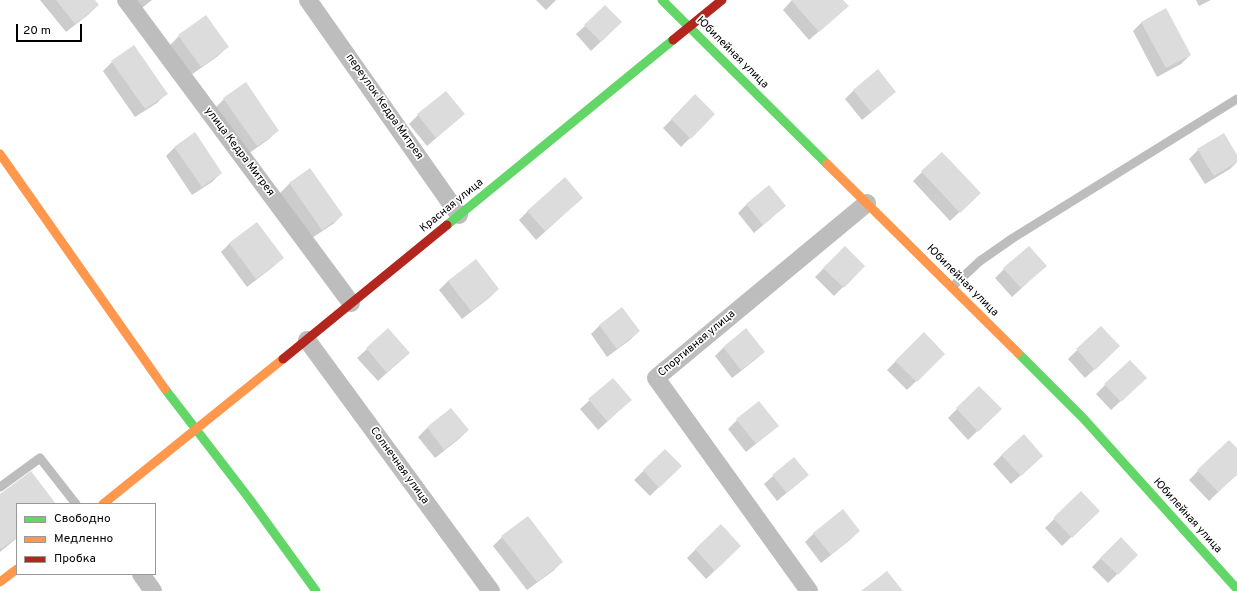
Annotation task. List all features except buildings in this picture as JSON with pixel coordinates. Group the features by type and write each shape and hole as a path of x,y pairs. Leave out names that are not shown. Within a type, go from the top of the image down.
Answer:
{"main road":[{"name":"Юбилейная улица","path":"662,0 1084,419 1237,589"},
{"name":"Красная улица","path":"104,503 307,340 722,0"},
{"path":"0,154 167,391 197,429 316,591"},
{"path":"0,582 16,570"}],"street":[{"name":"улица Кедра Митрея","path":"126,0 352,303"},
{"name":"переулок Кедра Митрея","path":"308,0 459,215"},
{"name":"Спортивная улица","path":"809,591 656,378 867,204"},
{"name":"Солнечная улица","path":"307,340 491,591"},
{"path":"142,575 153,591"}],"lane":[{"path":"951,287 980,262 1013,238 1237,98"},
{"path":"0,487 40,458 75,503"}],"traffic: fast":[{"path":"662,0 827,164"},
{"path":"447,225 673,40"},
{"path":"1018,353 1084,419 1237,589"},
{"path":"165,389 248,497 316,591"}],"traffic: slow":[{"path":"0,154 165,389"},
{"path":"827,164 1018,353"},
{"path":"104,503 283,359"},
{"path":"0,582 16,570"}],"traffic: jam":[{"path":"673,40 722,0"},
{"path":"283,359 447,225"}]}
